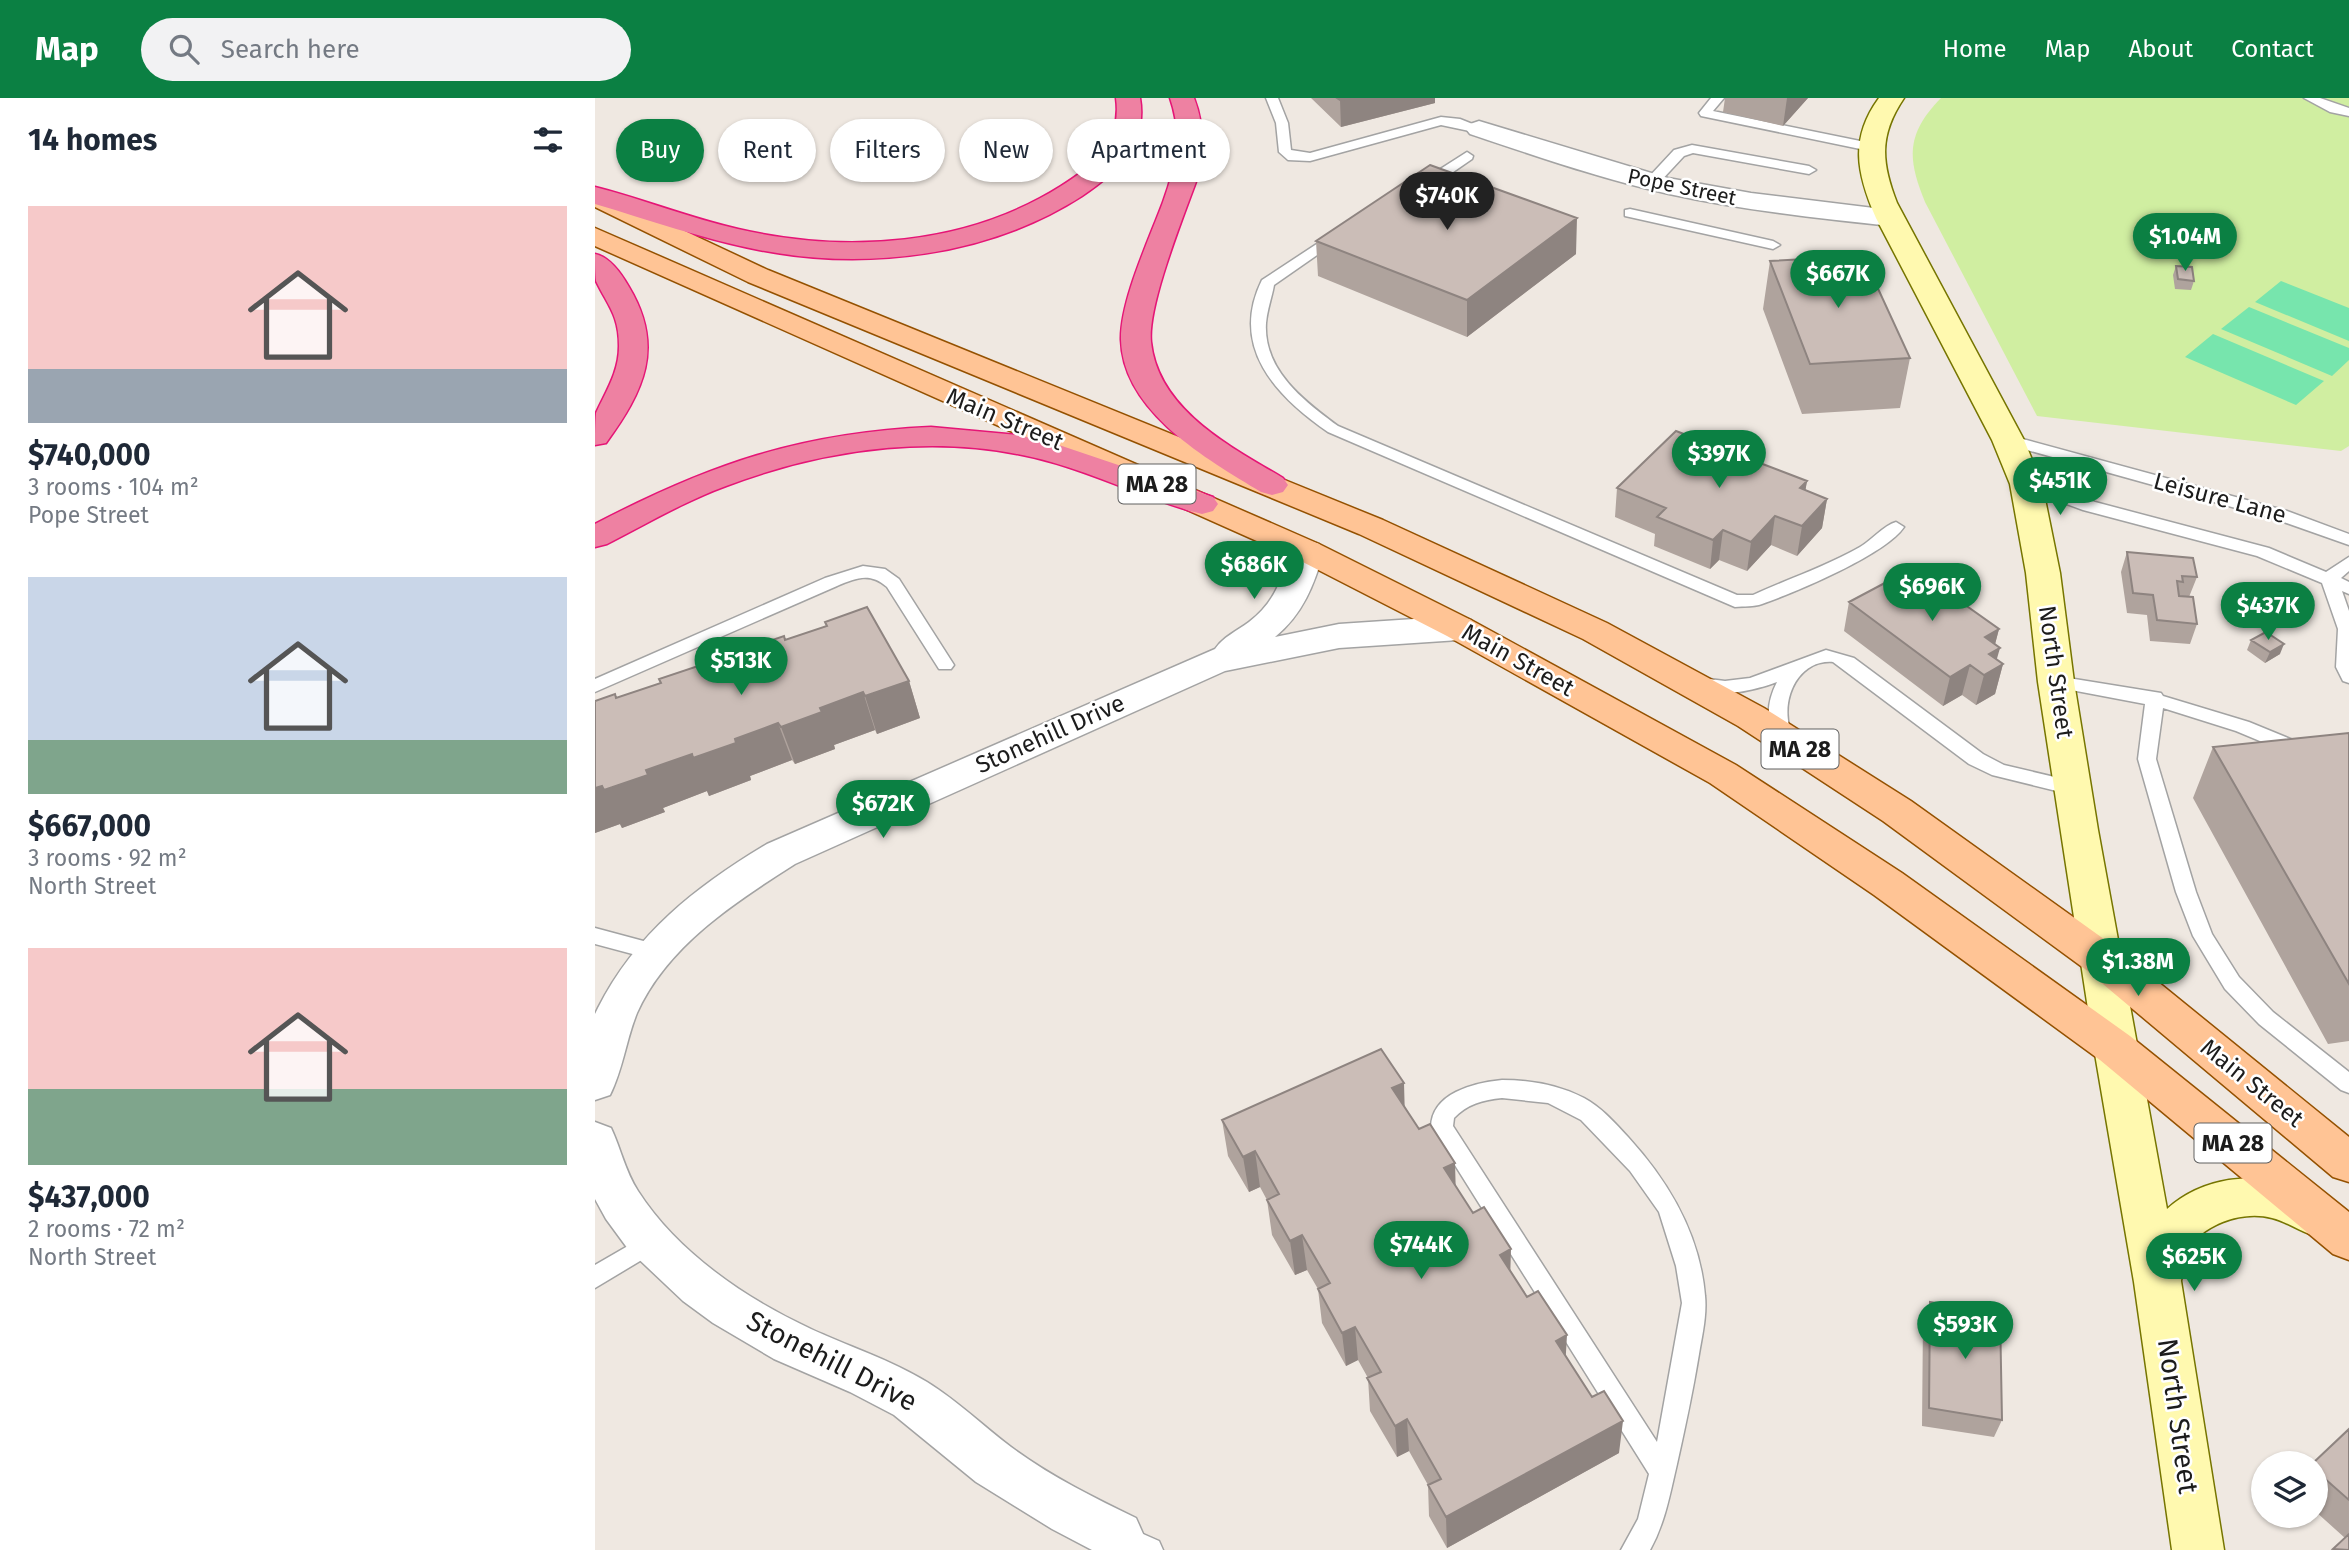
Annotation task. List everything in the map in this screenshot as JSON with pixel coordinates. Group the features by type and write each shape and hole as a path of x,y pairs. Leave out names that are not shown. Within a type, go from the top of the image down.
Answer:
{"highway":[{"path":"595,196 736,236 785,246 856,250 935,243 974,235 1033,214 1091,179 1115,156 1130,129 1131,110 1128,98"},
{"path":"1182,98 1192,144 1188,168 1139,309 1135,328 1137,354 1150,388 1171,415 1206,445 1272,485"},
{"path":"595,262 625,299 634,328 633,359 625,383 595,436"},
{"path":"595,537 689,490 737,470 790,454 838,444 877,440 961,438 1031,448 1061,454 1202,504"}],"main road":[{"name":"North Street","path":"1892,98 1874,125 1870,147 1874,180 1891,218 2008,440 2026,485 2043,573 2056,682 2100,958 2158,1282 2198,1550"},
{"name":"Main Street","path":"595,196 758,276 1052,398 1272,485 1479,575 1595,631 1677,676 1789,742 1897,811 2100,958 2349,1163"},
{"name":"Main Street","path":"595,236 1307,551 1459,628 1723,775 1888,884 2115,1048 2349,1240"},
{"name":"North Street","path":"2158,1282 2163,1251 2179,1228 2197,1213 2235,1198 2254,1196 2287,1203 2313,1216 2349,1240"}],"street":[{"name":"Pope Street","path":"1479,129 1652,182 1753,201 1891,218"},
{"name":"Stonehill Drive","path":"595,1082 614,1014 626,992 655,953 691,915 733,883 781,854 1216,661 1281,615 1295,593 1307,551"},
{"name":"Stonehill Drive","path":"1216,661 1339,636 1459,628"},
{"name":"Stonehill Drive","path":"595,1141 601,1168 622,1209 652,1242 703,1288 748,1320 793,1344 890,1386 938,1418 996,1467 1074,1514 1134,1543"}],"lane":[{"path":"1272,98 1282,123 1285,152 1296,158 1310,157 1441,121 1456,122 1479,129"},
{"path":"1718,98 1705,113 1870,147"},
{"path":"2310,98 2337,110 2349,112"},
{"path":"1652,182 1679,153 1692,149 1809,170"},
{"path":"1416,189 1467,156"},
{"path":"1630,213 1773,245"},
{"path":"1353,224 1266,283 1259,324 1260,343 1266,362 1276,379 1310,413 1333,429 1735,601 1756,600 1864,552 1887,537 1896,527"},
{"name":"Leisure Lane","path":"2008,440 2281,515 2349,540"},
{"name":"Leisure Lane","path":"2026,485 2089,506 2263,552 2349,588"},
{"path":"2349,562 2329,579 2347,629 2345,667 2349,677"},
{"path":"595,686 831,582 864,571 882,574 889,579 945,665"},
{"path":"1677,676 1710,687 1723,688 1759,682 1822,656 1845,660 1970,755 1999,770 2073,788"},
{"path":"1789,742 1779,728 1777,708 1785,685 1802,666"},
{"path":"2056,682 2111,688 2155,698 2269,735 2349,771"},
{"path":"2155,698 2147,759 2178,865 2203,936 2232,983 2266,1018 2349,1084"},
{"path":"595,936 655,953"},
{"path":"1635,1550 1649,1524 1679,1408 1694,1301 1684,1252 1666,1201 1591,1114 1563,1099 1506,1088 1482,1091 1448,1107 1442,1115 1442,1127 1662,1472"},
{"path":"595,1277 652,1242"}],"green space":[{"path":"1941,98 2349,98 2349,446 2341,451 2037,416 1919,186 1913,159 1916,135 1921,123"},
{"path":"2281,281 2349,308 2349,341 2255,302"},
{"path":"2249,307 2349,348 2349,360 2332,376 2221,329"},
{"path":"2213,334 2324,381 2296,405 2185,357"}],"building":[{"path":"1430,165 1577,218 1467,300 1316,241"},
{"path":"1863,256 1910,358 1810,364 1770,261"},
{"path":"2176,266 2192,267 2194,281 2178,279"},
{"path":"1676,431 1807,481 1800,488 1827,499 1802,526 1775,516 1751,542 1723,530 1713,540 1657,517 1666,508 1617,488"},
{"path":"2127,552 2193,558 2197,577 2182,576 2183,582 2177,581 2179,596 2193,597 2197,624 2157,620 2153,595 2133,593"},
{"path":"1913,568 1999,629 1985,637 2000,648 1989,654 2003,664 1984,675 1970,665 1950,677 1849,602"},
{"path":"867,607 909,681 865,696 863,692 820,708 822,712 781,727 778,723 735,739 736,743 693,758 692,754 646,770 648,775 604,790 602,786 595,788 595,701 615,694 616,698 661,683 659,679 701,665 702,669 745,654 743,650 784,636 785,640 827,626 825,622"},
{"path":"2266,632 2284,644 2270,652 2251,640"},
{"path":"2349,733 2349,984 2213,747"},
{"path":"1381,1049 1404,1083 1392,1088 1419,1129 1430,1124 1455,1163 1444,1168 1473,1213 1484,1207 1511,1249 1500,1255 1527,1297 1538,1291 1567,1335 1556,1341 1592,1397 1604,1391 1623,1421 1446,1517 1428,1485 1441,1479 1407,1419 1395,1426 1367,1378 1381,1372 1355,1327 1342,1333 1318,1289 1330,1283 1302,1235 1290,1241 1267,1200 1279,1194 1255,1151 1243,1157 1222,1120"},
{"path":"1930,1302 2000,1313 2002,1420 1929,1408"},
{"path":"2349,1429 2349,1500 2328,1481 2328,1451 2326,1451"},
{"path":"2349,1534 2349,1550 2333,1549"}]}
